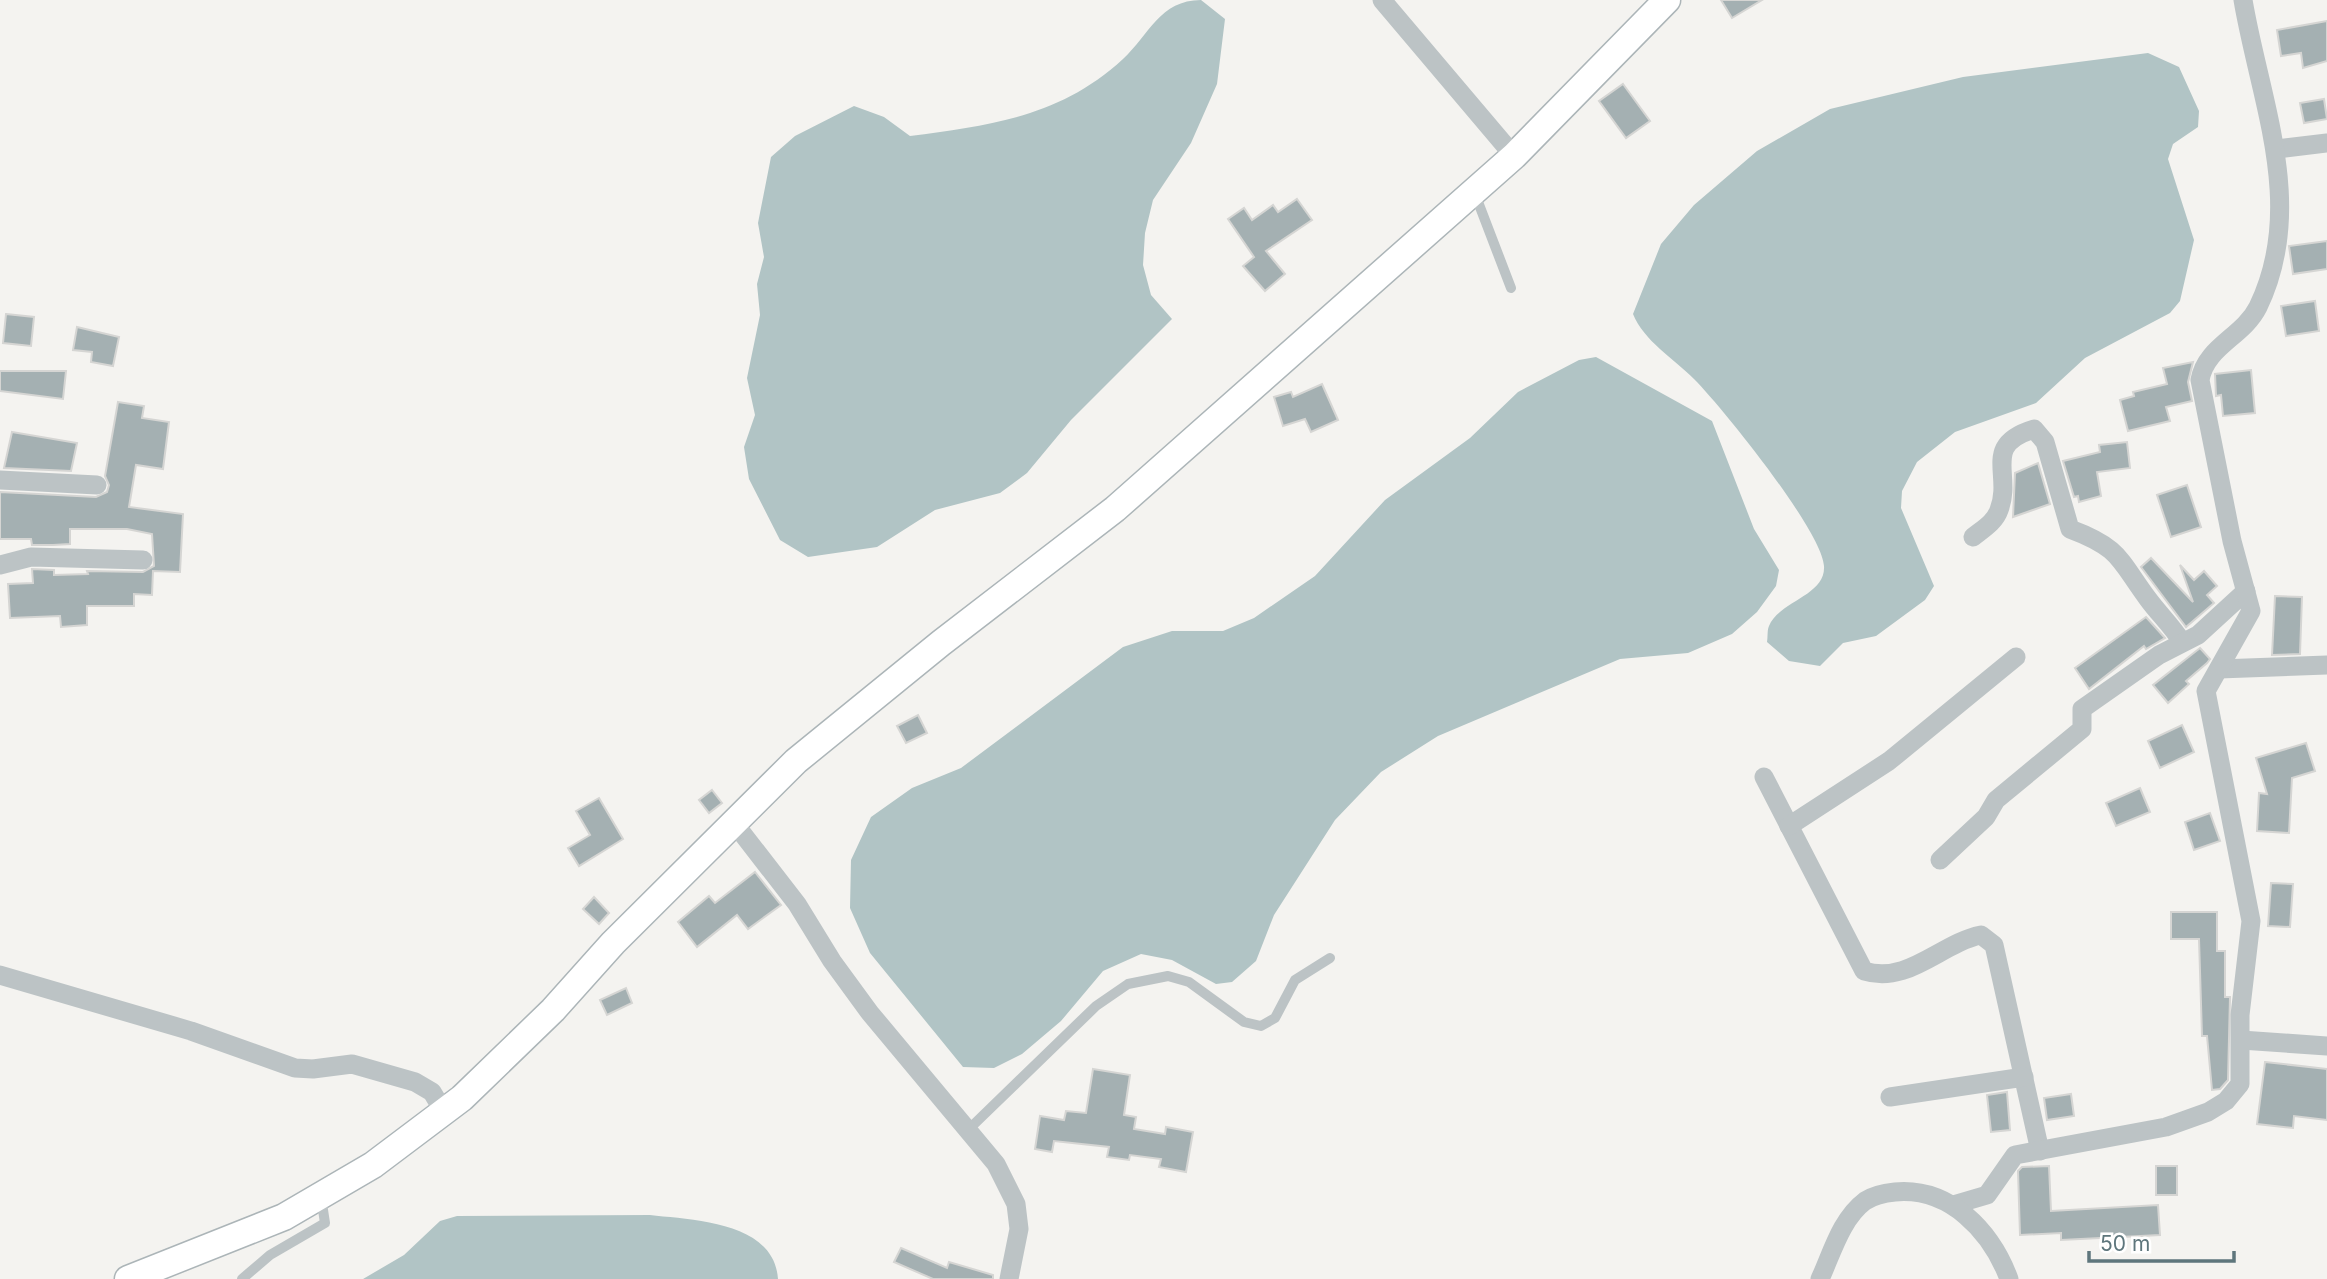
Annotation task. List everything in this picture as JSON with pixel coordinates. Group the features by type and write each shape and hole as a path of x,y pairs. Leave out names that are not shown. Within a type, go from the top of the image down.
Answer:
{"street":[{"path":"1382,0 1514,156"},
{"path":"128,1279 249,1233 321,1196 373,1165 444,1112 509,1053 613,943 807,752 941,642 1115,509 1514,156 1667,0"},
{"path":"1953,1205 1987,1195 1995,1188 2010,1159 2165,1127 2208,1112 2226,1101 2240,1083 2240,1015 2252,921 2207,691 2251,611 2232,541 2200,380 2207,360 2244,328 2258,308 2279,224 2277,149 2243,0"},
{"path":"2277,149 2327,143"},
{"path":"1973,537 1989,526 2000,509 2001,452 2015,435 2034,429 2045,442 2070,529 2110,549 2127,564 2149,600 2168,620 2182,642"},
{"path":"0,480 97,485"},
{"path":"0,565 31,557 143,560"},
{"path":"1940,860 1986,817 1996,800 2082,729 2082,709 2182,642 2198,635 2246,591"},
{"path":"1789,826 1889,761 2016,657"},
{"path":"2219,669 2327,665"},
{"path":"1764,777 1864,971 1874,974 1910,969 1971,937 1981,935 1989,939 1997,954 2040,1152"},
{"path":"735,824 797,904 832,961 870,1013 996,1164 1016,1204 1019,1229 1009,1279"},
{"path":"0,975 191,1031 295,1068 313,1069 352,1064 415,1082 432,1092 444,1112"},
{"path":"2241,1040 2327,1046"},
{"path":"1890,1097 2024,1077"},
{"path":"1820,1279 1849,1218 1867,1200 1888,1192 1913,1190 1933,1194 1953,1205 2000,1255 2009,1279"}],"lane":[{"path":"1474,190 1511,288"},
{"path":"968,1130 1097,1006 1128,984 1168,976 1189,982 1244,1022 1261,1026 1275,1018 1296,980 1330,958"},
{"path":"242,1279 270,1255 325,1223 321,1196"}],"shaded area":[{"path":"1201,0 1225,19 1217,84 1191,143 1153,200 1145,233 1143,265 1151,295 1172,319 1071,420 1027,473 1000,493 935,510 877,547 808,557 780,540 749,479 744,447 755,415 747,378 760,315 757,284 764,257 758,223 771,157 795,136 854,106 884,117 910,136 996,122 1049,106 1099,79 1132,50 1165,12 1187,2"},
{"path":"2148,53 2179,67 2199,111 2198,127 2173,144 2168,159 2194,240 2180,301 2170,313 2085,358 2036,403 1955,432 1917,462 1902,491 1901,508 1934,586 1925,600 1876,636 1843,643 1820,666 1789,661 1767,642 1768,628 1782,610 1818,585 1824,566 1819,549 1789,499 1747,441 1694,379 1652,341 1638,324 1633,314 1661,244 1694,205 1757,151 1830,109 1963,77"},
{"path":"1596,357 1712,421 1754,529 1779,570 1776,586 1757,612 1732,634 1688,653 1620,659 1438,736 1381,772 1335,820 1274,915 1256,961 1232,982 1216,984 1172,960 1141,954 1103,971 1061,1021 1022,1054 994,1068 963,1067 870,953 850,908 851,860 871,817 912,788 961,768 1123,647 1172,631 1223,631 1254,618 1315,576 1385,500 1470,438 1518,392 1579,360"},
{"path":"650,1215 708,1222 747,1235 762,1245 773,1260 778,1279 363,1279 404,1255 440,1221 457,1216"}],"building":[{"path":"1721,0 1762,0 1732,18"},
{"path":"2327,21 2327,61 2303,68 2301,53 2281,56 2277,30"},
{"path":"1623,84 1650,121 1626,138 1599,101"},
{"path":"2324,99 2327,119 2304,123 2300,103"},
{"path":"1297,199 1312,220 1266,251 1285,274 1265,291 1243,266 1254,257 1228,219 1244,208 1252,220 1273,205 1278,212"},
{"path":"2327,241 2327,269 2293,274 2289,246"},
{"path":"2315,301 2319,331 2286,336 2281,306"},
{"path":"6,314 34,317 31,346 3,343"},
{"path":"77,327 119,337 113,366 91,362 92,352 73,350"},
{"path":"2193,362 2188,382 2192,401 2166,407 2170,421 2128,431 2120,400 2134,396 2133,392 2167,384 2163,368"},
{"path":"2251,370 2255,413 2223,416 2221,395 2216,396 2215,374"},
{"path":"0,371 66,371 63,399 0,391"},
{"path":"1322,384 1338,420 1311,432 1305,419 1283,426 1274,397 1291,392 1293,397"},
{"path":"118,402 144,406 142,418 169,422 163,469 136,465 129,507 183,514 180,572 153,571 152,595 134,594 134,606 87,606 87,625 61,627 60,616 10,618 8,584 33,583 32,569 54,570 54,575 88,574 87,571 143,572 154,566 152,534 127,529 70,529 70,544 32,545 31,539 0,539 0,492 96,497 107,492 109,485 105,476"},
{"path":"12,432 77,443 71,471 4,468"},
{"path":"2127,442 2130,468 2097,472 2101,496 2079,502 2078,496 2074,497 2063,461 2100,452 2099,445"},
{"path":"2038,463 2050,504 2013,517 2015,473"},
{"path":"2187,485 2201,527 2171,537 2157,495"},
{"path":"2151,558 2193,602 2180,565 2194,580 2204,571 2217,586 2207,595 2214,603 2186,627 2141,567"},
{"path":"2275,596 2302,597 2300,654 2272,655"},
{"path":"2146,617 2165,638 2146,649 2144,646 2089,689 2075,668"},
{"path":"2200,648 2210,659 2186,681 2189,684 2168,703 2153,685"},
{"path":"918,715 927,733 906,743 897,726"},
{"path":"2182,725 2194,752 2160,768 2148,741"},
{"path":"2306,743 2315,771 2292,778 2289,833 2257,831 2259,793 2267,794 2256,758"},
{"path":"2140,788 2150,812 2116,826 2106,803"},
{"path":"712,790 722,803 709,813 699,800"},
{"path":"599,798 623,839 579,866 568,848 590,835 576,811"},
{"path":"2210,813 2220,841 2194,850 2185,822"},
{"path":"755,872 781,905 748,929 737,915 697,947 678,922 709,896 715,903"},
{"path":"2271,883 2293,884 2290,927 2268,926"},
{"path":"594,897 609,913 599,924 583,909"},
{"path":"2171,912 2217,912 2217,951 2225,951 2225,997 2230,997 2228,1080 2220,1089 2212,1090 2207,1036 2202,1036 2199,939 2171,939"},
{"path":"626,988 632,1003 607,1015 600,1000"},
{"path":"2265,1062 2327,1069 2327,1120 2294,1116 2293,1128 2257,1124"},
{"path":"1093,1069 1130,1075 1124,1115 1136,1117 1134,1129 1165,1134 1166,1127 1193,1132 1186,1172 1159,1167 1161,1159 1130,1155 1129,1160 1107,1157 1109,1147 1054,1141 1052,1152 1035,1149 1040,1116 1064,1120 1066,1111 1086,1113"},
{"path":"2007,1092 2010,1130 1991,1132 1987,1095"},
{"path":"2071,1094 2074,1116 2047,1120 2044,1098"},
{"path":"2049,1166 2051,1211 2158,1205 2160,1235 2061,1240 2061,1233 2020,1235 2018,1171 2022,1167"},
{"path":"2156,1166 2177,1166 2177,1195 2156,1195"},
{"path":"901,1248 947,1268 949,1262 993,1275 993,1279 933,1279 894,1262"}]}
